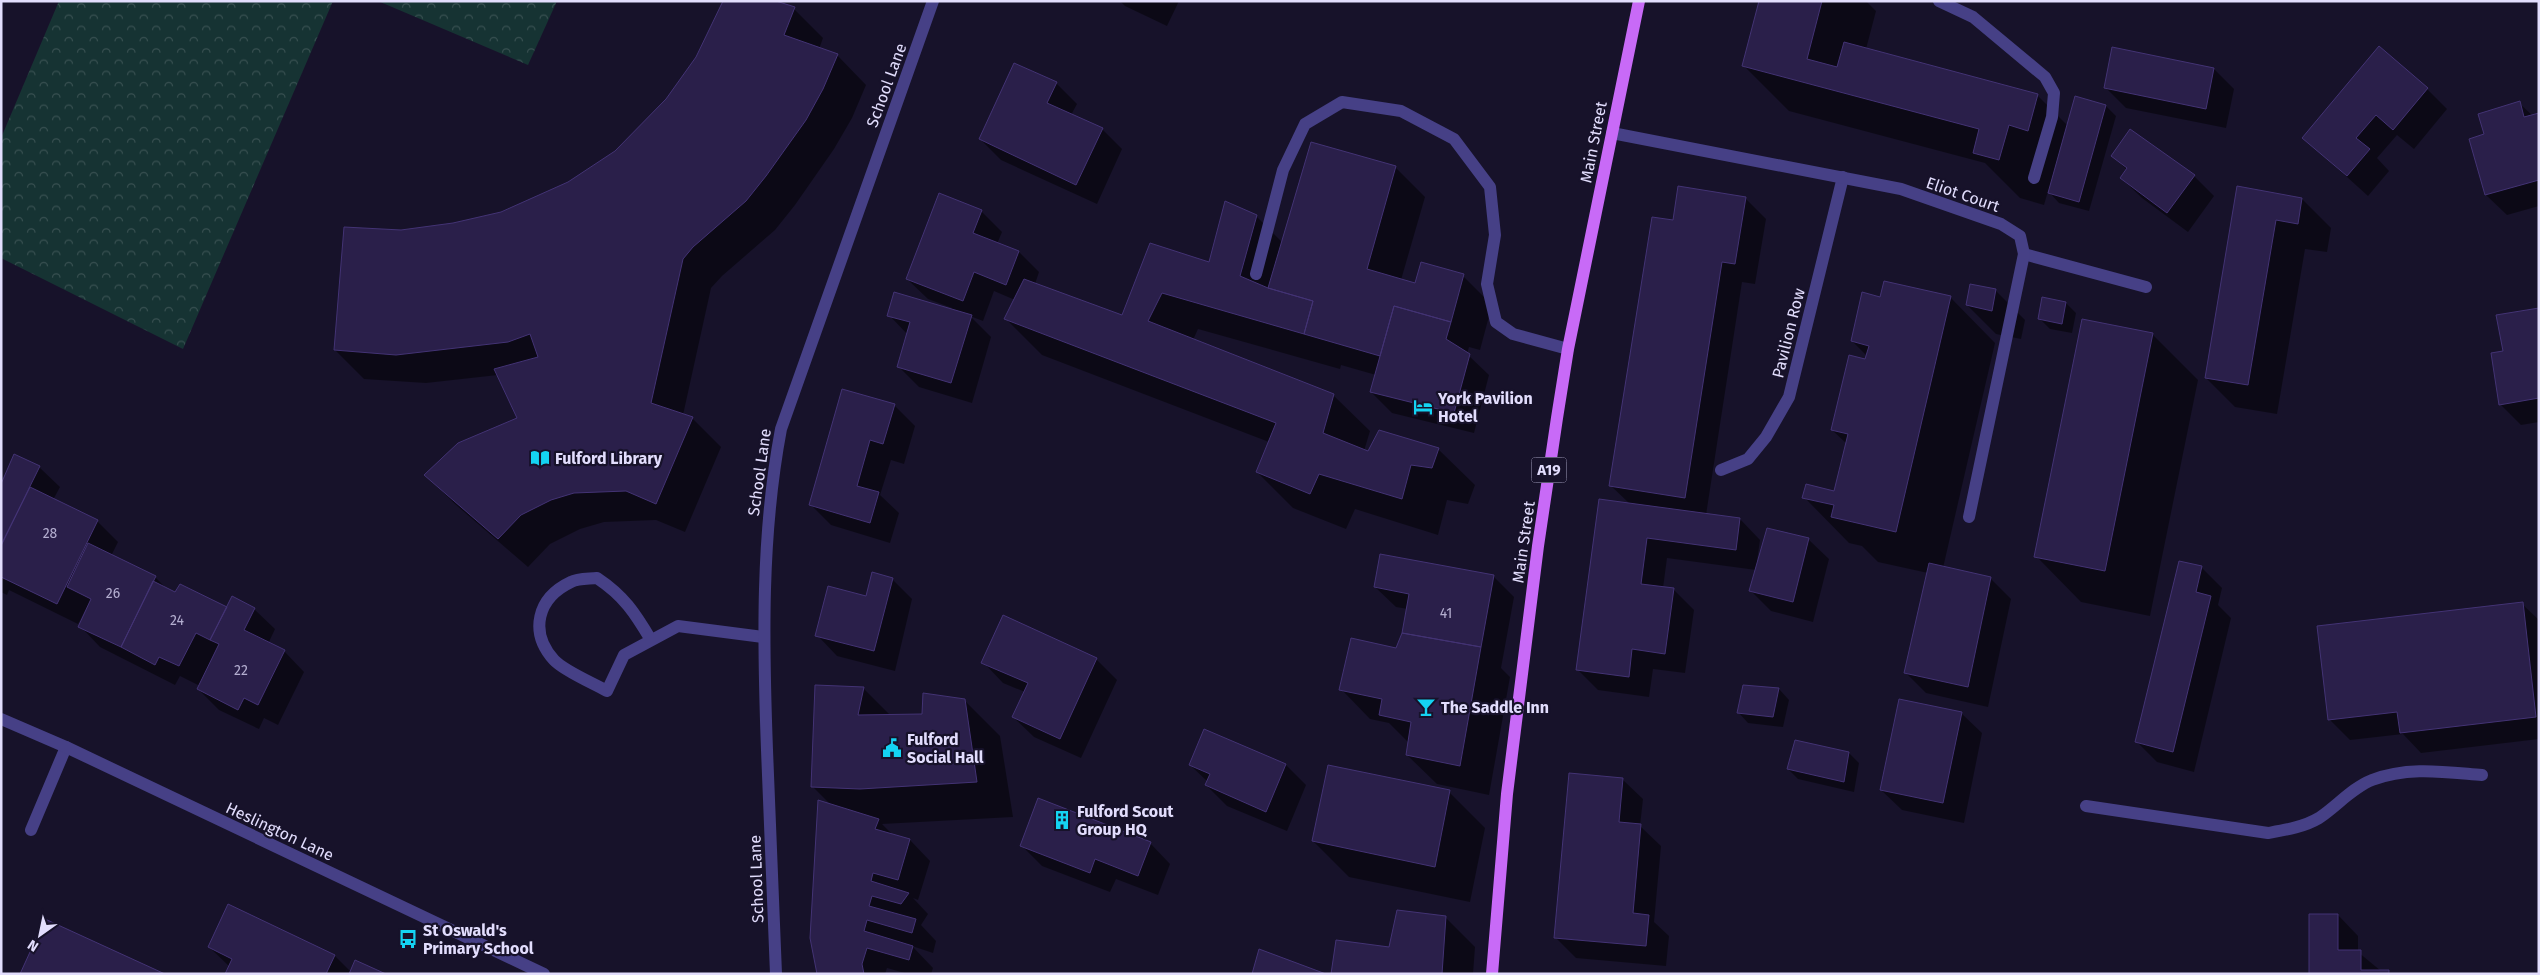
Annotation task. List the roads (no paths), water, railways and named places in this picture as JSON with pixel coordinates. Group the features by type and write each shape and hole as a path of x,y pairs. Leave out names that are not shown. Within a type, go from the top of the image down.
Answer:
{"main road":[{"name":"Main Street","path":"1492,974 1507,794 1538,546 1568,349 1638,1"}],"street":[{"name":"School Lane","path":"776,974 763,637 765,557 773,471 781,429 934,1"},
{"path":"1939,1 1973,17 2045,77 2054,93 2052,117 2034,178"},
{"path":"1256,274 1283,170 1305,124 1342,102 1401,111 1454,139 1490,187 1495,235 1487,284 1496,322 1513,334 1568,349"},
{"name":"Eliot Court","path":"1612,133 1901,189 2001,224 2020,236 2024,254"},
{"name":"Pavilion Row","path":"1721,470 1748,459 1766,437 1789,396 1843,177"},
{"path":"1969,517 2024,254 2146,287"},
{"path":"651,640 634,611 616,591 597,578 572,581 553,594 539,616 539,640 555,661 607,691 624,655 678,626 763,637"},
{"name":"Heslington Lane","path":"1,719 66,747 544,974"},
{"path":"32,830 66,747"},
{"path":"2086,806 2268,832 2294,828 2318,819 2370,780 2394,772 2424,770 2482,775"}],"place":[{"name":"York Pavilion Hotel","path":"1423,407"},
{"name":"Fulford Library","path":"540,458"},
{"name":"The Saddle Inn","path":"1426,707"},
{"name":"Fulford Social Hall","path":"892,748"},
{"name":"Fulford Scout Group HQ","path":"1062,820"},
{"name":"St Oswald's Primary School","path":"408,939"}]}
